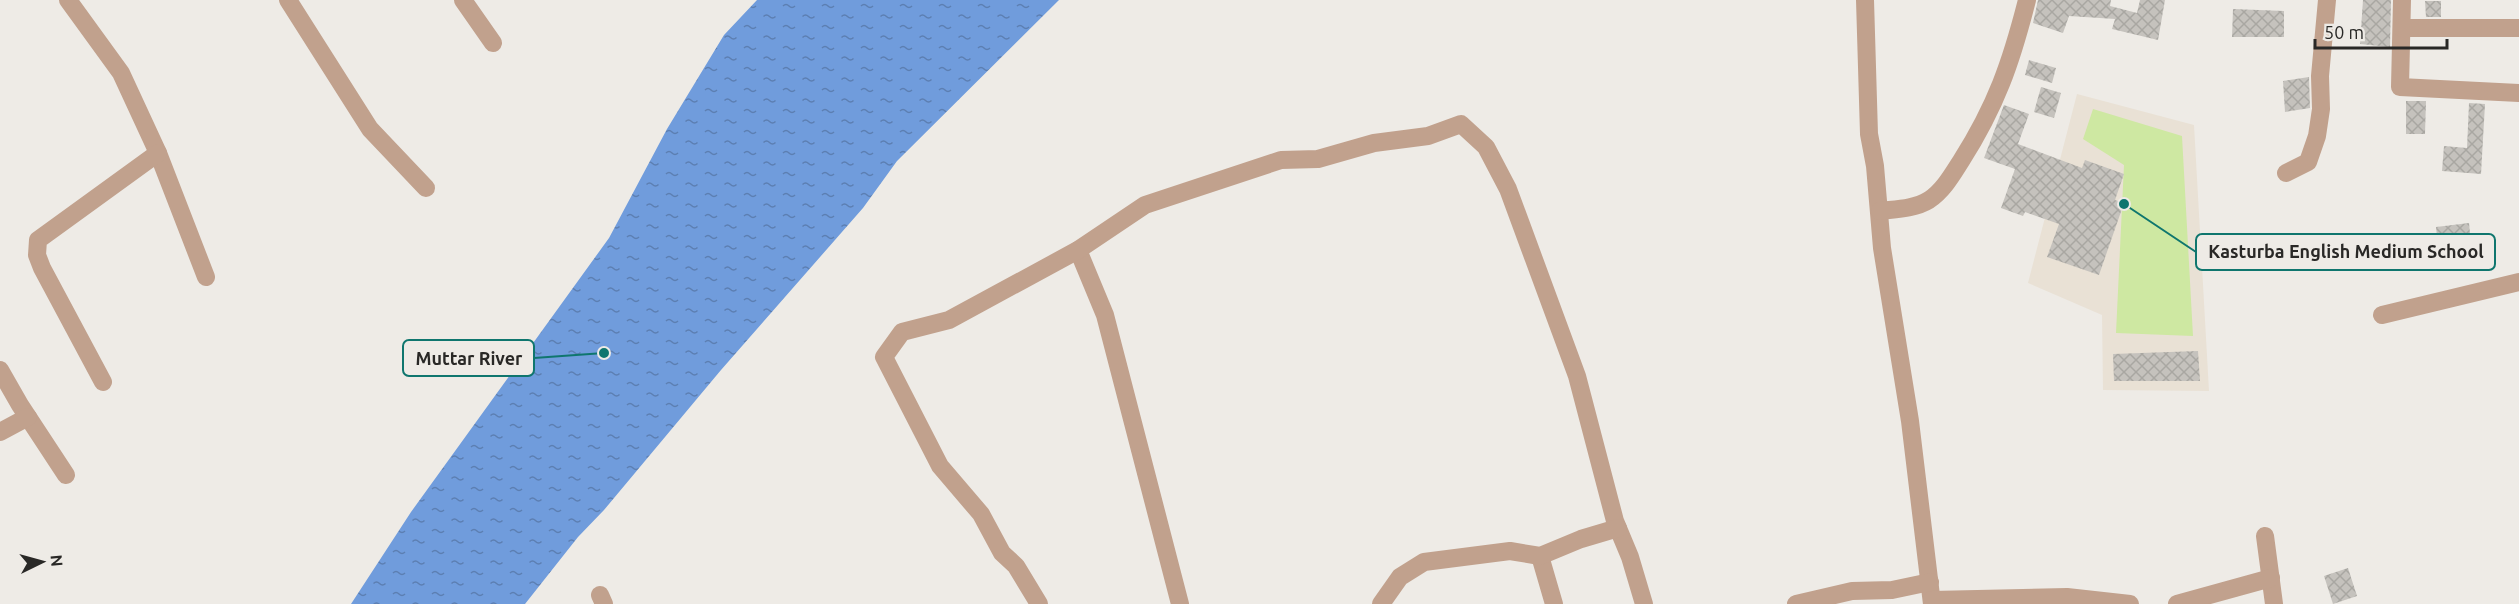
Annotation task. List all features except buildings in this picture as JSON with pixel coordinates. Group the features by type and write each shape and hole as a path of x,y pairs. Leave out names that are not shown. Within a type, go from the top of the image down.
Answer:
{"street":[{"path":"69,0 121,73 158,153 206,277"},
{"path":"288,0 370,129 426,188"},
{"path":"463,0 493,43"},
{"path":"1865,0 1869,134 1880,211 1882,248 1910,421 1931,595"},
{"path":"1880,211 1920,205 1931,199 1945,186 1983,126 1991,108 2012,57 2027,0"},
{"path":"2286,173 2308,162 2317,136 2321,109 2320,75 2327,0"},
{"path":"2402,0 2400,87 2519,93"},
{"path":"2402,28 2519,28"},
{"path":"1039,604 1016,566 1002,553 981,514 940,466 884,357 902,332 949,320 1078,250 1145,205 1281,160 1318,159 1374,143 1428,136 1461,124 1486,147 1508,189 1577,376 1618,528 1630,557 1644,604"},
{"path":"103,381 42,268 37,255 38,240 158,153"},
{"path":"1078,250 1105,315 1180,604"},
{"path":"2382,315 2519,282"},
{"path":"0,370 66,475"},
{"path":"0,432 28,417"},
{"path":"1381,604 1400,577 1424,562 1510,551 1540,556 1581,539 1618,528"},
{"path":"2265,536 2274,604"},
{"path":"1540,556 1554,604"},
{"path":"2177,604 2271,578"},
{"path":"1796,604 1852,591 1892,590 1931,595 2067,597 2130,604"}],"shaded area":[{"path":"2077,94 2194,125 2209,391 2103,390 2102,315 2028,283"}],"green space":[{"path":"2093,109 2182,136 2193,336 2116,333 2124,165 2083,139"}],"water":[{"path":"757,0 1059,0 897,161 863,208 721,370 604,510 578,537 525,604 351,604 411,512 609,238 667,129 724,35"}],"place":[{"name":"Kasturba English Medium School","path":"2124,204"},
{"name":"Muttar River","path":"604,353"}]}
